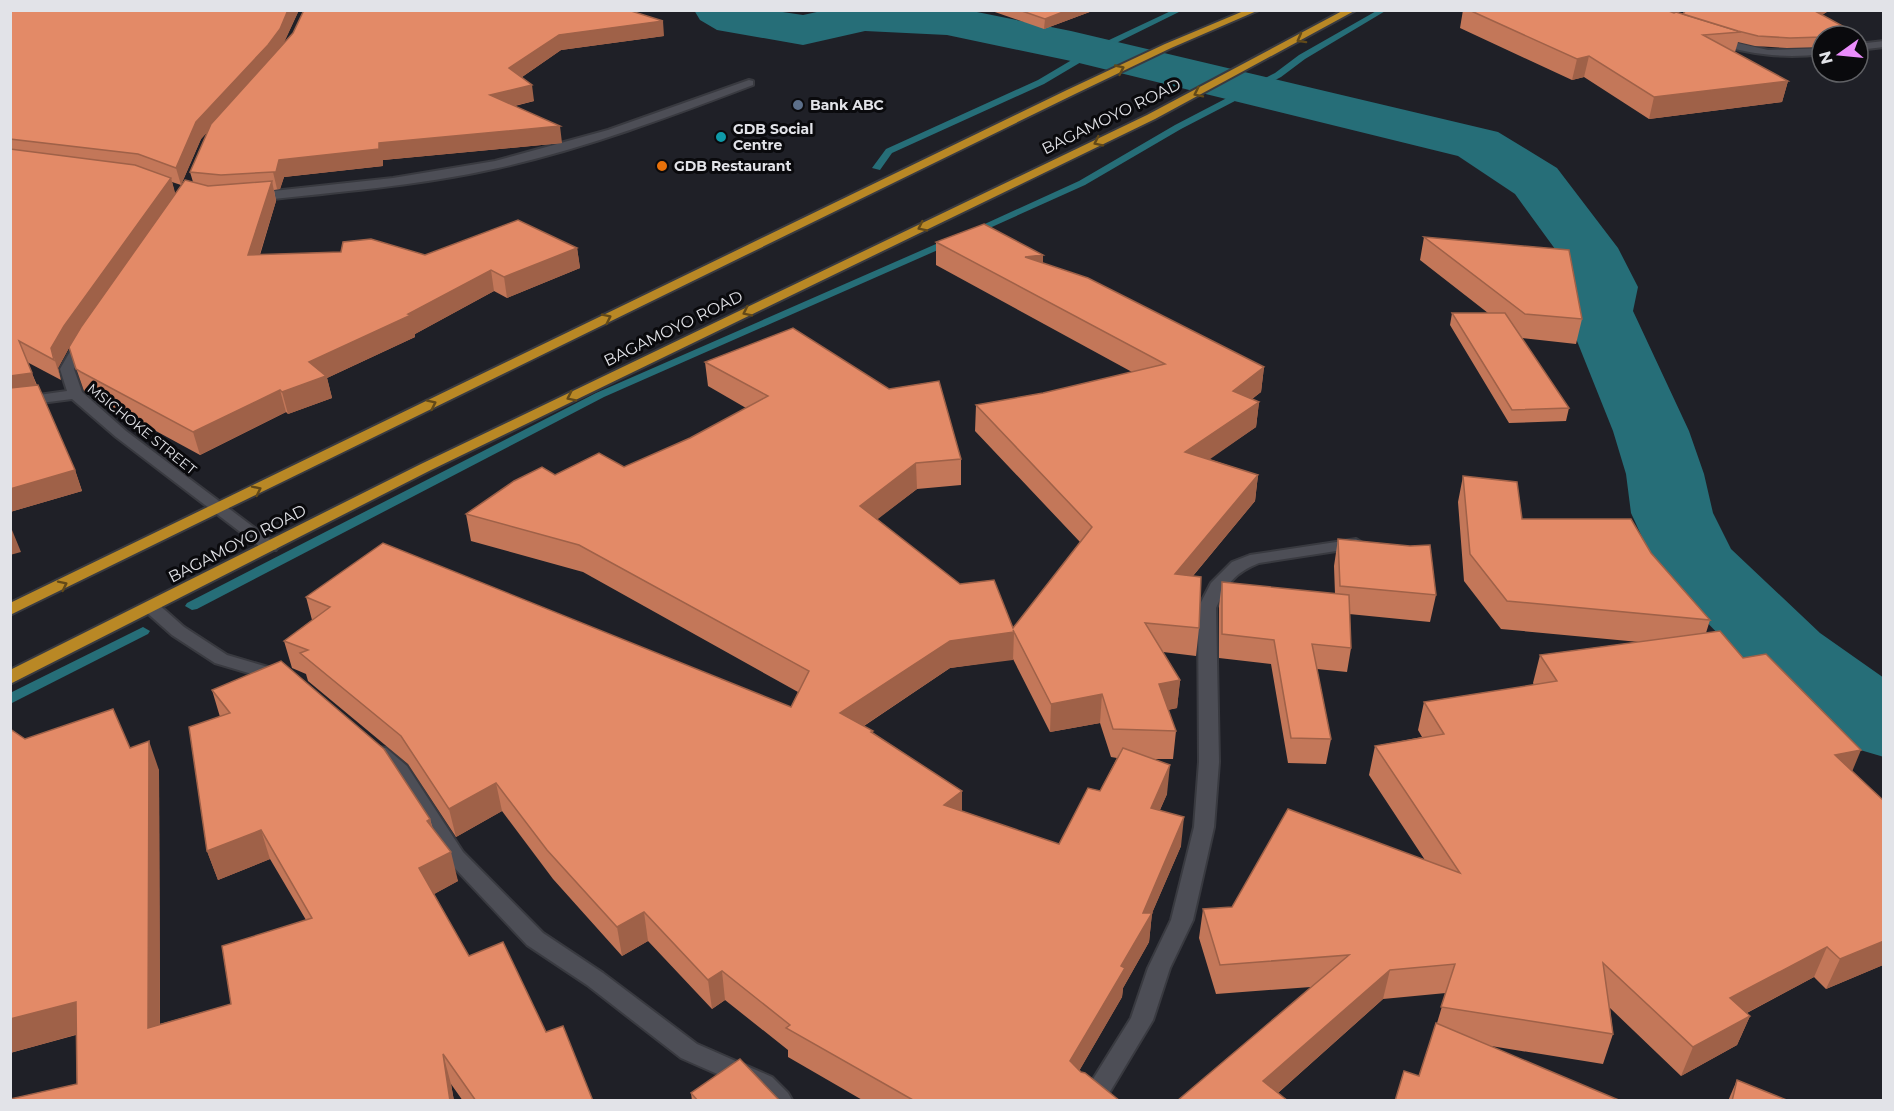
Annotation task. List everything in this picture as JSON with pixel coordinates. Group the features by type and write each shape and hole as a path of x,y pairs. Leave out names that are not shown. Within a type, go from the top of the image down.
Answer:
{"highway":[{"path":"10,610 1071,92 1168,46 1255,10"},
{"name":"BAGAMOYO ROAD","path":"10,678 426,467 1150,117 1245,69 1352,10"}],"street":[{"path":"1710,39 1743,50 1774,55 1810,52"},
{"path":"247,198 411,179 526,158 585,143 748,83"},
{"name":"MSICHOKE STREET","path":"92,328 67,369 75,393 121,434 270,546"},
{"path":"10,403 75,393"},
{"path":"1092,1101 1142,1020 1159,968 1182,920 1204,827 1209,762 1207,608 1219,583 1238,566 1256,559 1356,544"},
{"path":"151,606 178,631 221,659 291,679 300,687"},
{"path":"364,741 400,771 456,857 535,939 595,980 689,1051 764,1084 780,1101"}],"building":[{"path":"10,10 288,10 280,29 268,45 196,122 176,168 138,154 10,139"},
{"path":"304,10 628,10 663,21 559,35 509,68 532,85 490,95 560,126 379,143 379,149 279,160 276,172 221,175 190,172 211,124 293,33"},
{"path":"1019,10 1068,10 1045,19"},
{"path":"1469,10 1666,10 1676,12 1741,32 1703,35 1788,81 1654,97 1589,56 1577,59"},
{"path":"1686,10 1816,10 1839,24 1810,24 1810,37 1758,36 1683,14"},
{"path":"10,149 135,165 171,178 64,326 51,348 54,360 19,341 32,373 10,376"},
{"path":"185,180 208,186 272,181 248,255 341,252 343,242 371,239 425,255 518,220 577,248 504,277 491,270 408,314 411,315 309,362 326,376 282,392 280,390 193,432 76,369 69,347"},
{"path":"984,224 1043,255 1025,257 1088,278 1264,367 1233,391 1259,402 1185,452 1258,475 1175,574 1201,577 1199,628 1145,623 1180,680 1159,684 1176,731 1113,729 1102,694 1051,704 1013,630 1014,632 950,641 840,713 873,731 871,732 962,791 944,805 1059,844 1088,788 1100,791 1123,748 1170,765 1151,808 1184,817 1143,913 1152,913 1121,966 1125,968 1070,1061 1120,1101 913,1101 786,1028 790,1025 722,971 708,980 644,912 617,927 547,850 496,783 449,809 401,736 300,653 308,650 284,641 330,607 306,597 383,543 791,707 809,671 579,545 466,514 514,481 542,467 555,475 599,453 624,467 690,438 768,396 705,362 793,328 889,389 939,381 961,459 916,463 860,506 960,584 994,580 1013,628 1092,527 976,405 1043,393 1165,364 936,242"},
{"path":"1424,237 1569,250 1582,319 1525,314"},
{"path":"1452,313 1505,313 1569,408 1512,410"},
{"path":"38,385 75,470 10,489 10,388"},
{"path":"1463,476 1517,482 1522,519 1631,519 1651,553 1710,620 1507,601 1470,554"},
{"path":"1338,539 1410,546 1430,545 1436,595 1340,586"},
{"path":"1222,582 1349,595 1351,648 1312,644 1331,739 1291,738 1274,640 1222,634"},
{"path":"1720,631 1743,658 1766,654 1861,750 1835,755 1884,801 1884,941 1840,959 1827,947 1730,998 1750,1016 1693,1047 1603,963 1613,1034 1441,1007 1455,964 1390,970 1263,1081 1288,1101 1177,1101 1349,955 1220,965 1203,909 1232,907 1288,809 1460,873 1375,746 1444,734 1424,702 1557,681 1540,655"},
{"path":"281,661 384,749 430,819 427,821 451,852 419,868 469,956 503,942 546,1032 563,1026 593,1101 476,1101 443,1054 450,1101 10,1101 10,1099 77,1084 76,1002 10,1019 10,729 25,739 113,709 130,748 149,741 148,1028 231,1004 222,946 312,918 261,830 207,851 189,727 230,713 212,690"},
{"path":"1436,1023 1621,1101 1395,1101 1404,1071 1419,1076"},
{"path":"740,1059 780,1101 698,1101 691,1093"},
{"path":"1737,1080 1789,1101 1732,1101"}],"waterway":[{"path":"717,10 734,20 803,30 865,17 947,21 1071,46 1478,144 1536,181 1586,248 1605,287 1599,311 1651,431 1665,474 1672,513 1695,561 1788,653 1884,725"},
{"path":"877,168 889,151 1041,82 1095,50 1180,10"},
{"path":"970,233 1082,183 1178,127 1278,75 1302,57 1384,10"},
{"path":"192,606 600,395 952,240"},
{"path":"10,699 143,631"}],"place":[{"name":"Bank ABC","path":"798,105"},
{"name":"GDB Social Centre","path":"721,137"},
{"name":"GDB Restaurant","path":"662,166"}]}
